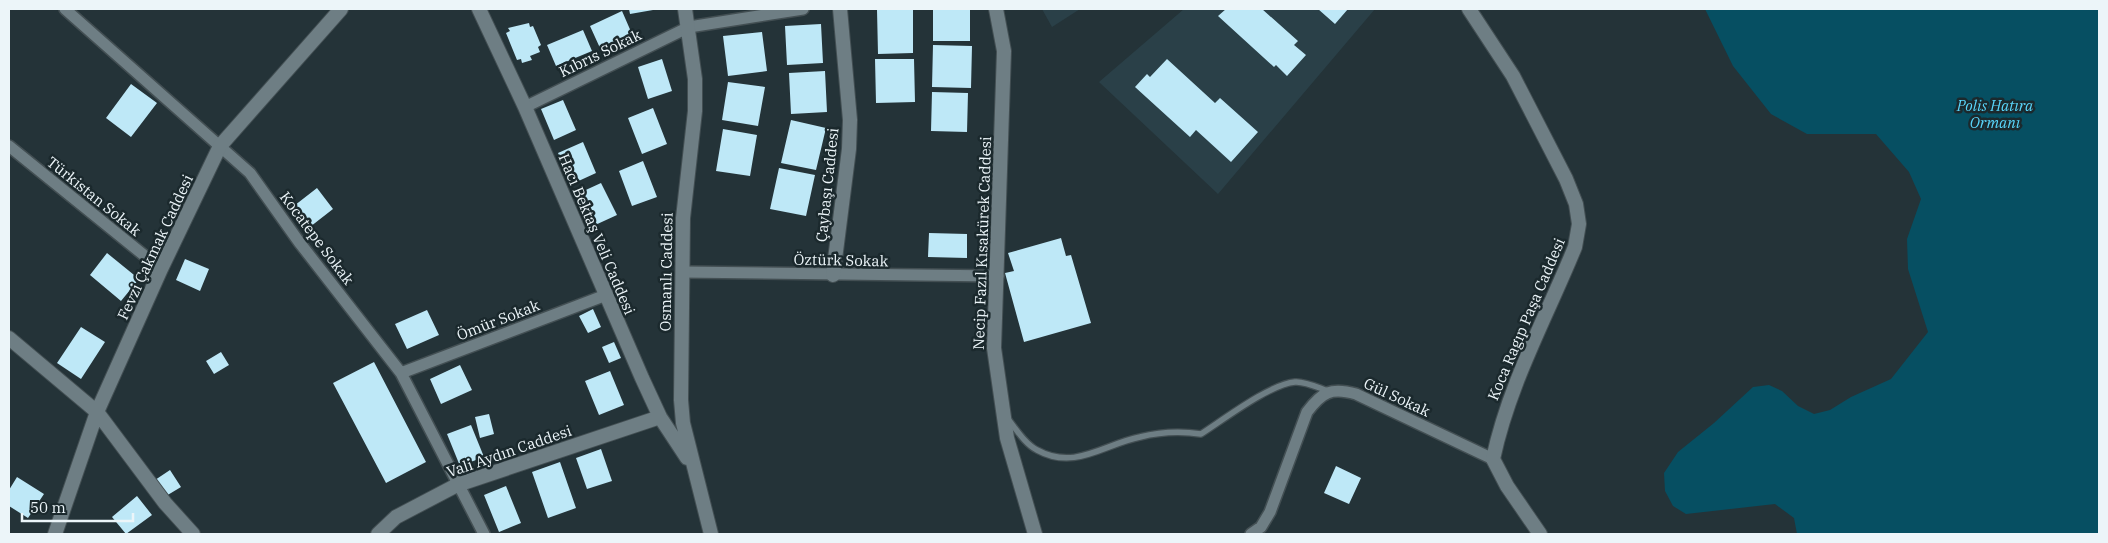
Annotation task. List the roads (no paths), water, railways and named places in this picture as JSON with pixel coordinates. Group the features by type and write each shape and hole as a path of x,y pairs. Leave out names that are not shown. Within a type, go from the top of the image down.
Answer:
{"street":[{"name":"Kocatepe Sokak","path":"65,9 250,173 299,242 401,373 457,485 484,534"},
{"name":"Fevzi Çakmak Caddesi","path":"55,534 97,412 161,269 220,146 341,9"},
{"name":"Hacı Bektaş Veli Caddesi","path":"479,9 525,107 660,417 693,467"},
{"name":"Osmanlı Caddesi","path":"685,9 695,79 695,111 683,218 682,423 710,534"},
{"name":"Kıbrıs Sokak","path":"525,107 689,27 803,9"},
{"name":"Çaybaşı Caddesi","path":"833,275 849,149 850,120 840,9"},
{"name":"Necip Fazıl Kısakürek Caddesi","path":"996,9 1004,51 998,276 994,348 1007,438 1035,534"},
{"name":"Koca Ragıp Paşa Caddesi","path":"1469,9 1513,76 1566,179 1576,204 1579,224 1575,247 1514,385 1501,421 1493,459"},
{"name":"Türkistan Sokak","path":"9,146 161,269"},
{"name":"Öztürk Sokak","path":"683,272 998,276"},
{"name":"Ömür Sokak","path":"401,373 606,295"},
{"path":"9,338 97,412 165,503 193,534"},
{"name":"Gül Sokak","path":"1328,391 1340,389 1356,394 1493,459"},
{"path":"1251,534 1261,528 1270,512 1306,412 1316,400 1328,391"},
{"name":"Vali Aydın Caddesi","path":"378,534 396,517 457,485 660,417"},
{"path":"1493,459 1507,486 1540,534"}],"lane":[{"path":"1004,415 1027,443 1036,450 1050,456 1079,458 1140,437 1180,432 1201,434 1247,404 1284,384 1297,382 1328,391"}],"park label":[{"name":"Polis Hatıra Ormanı","path":"1995,114"}]}
